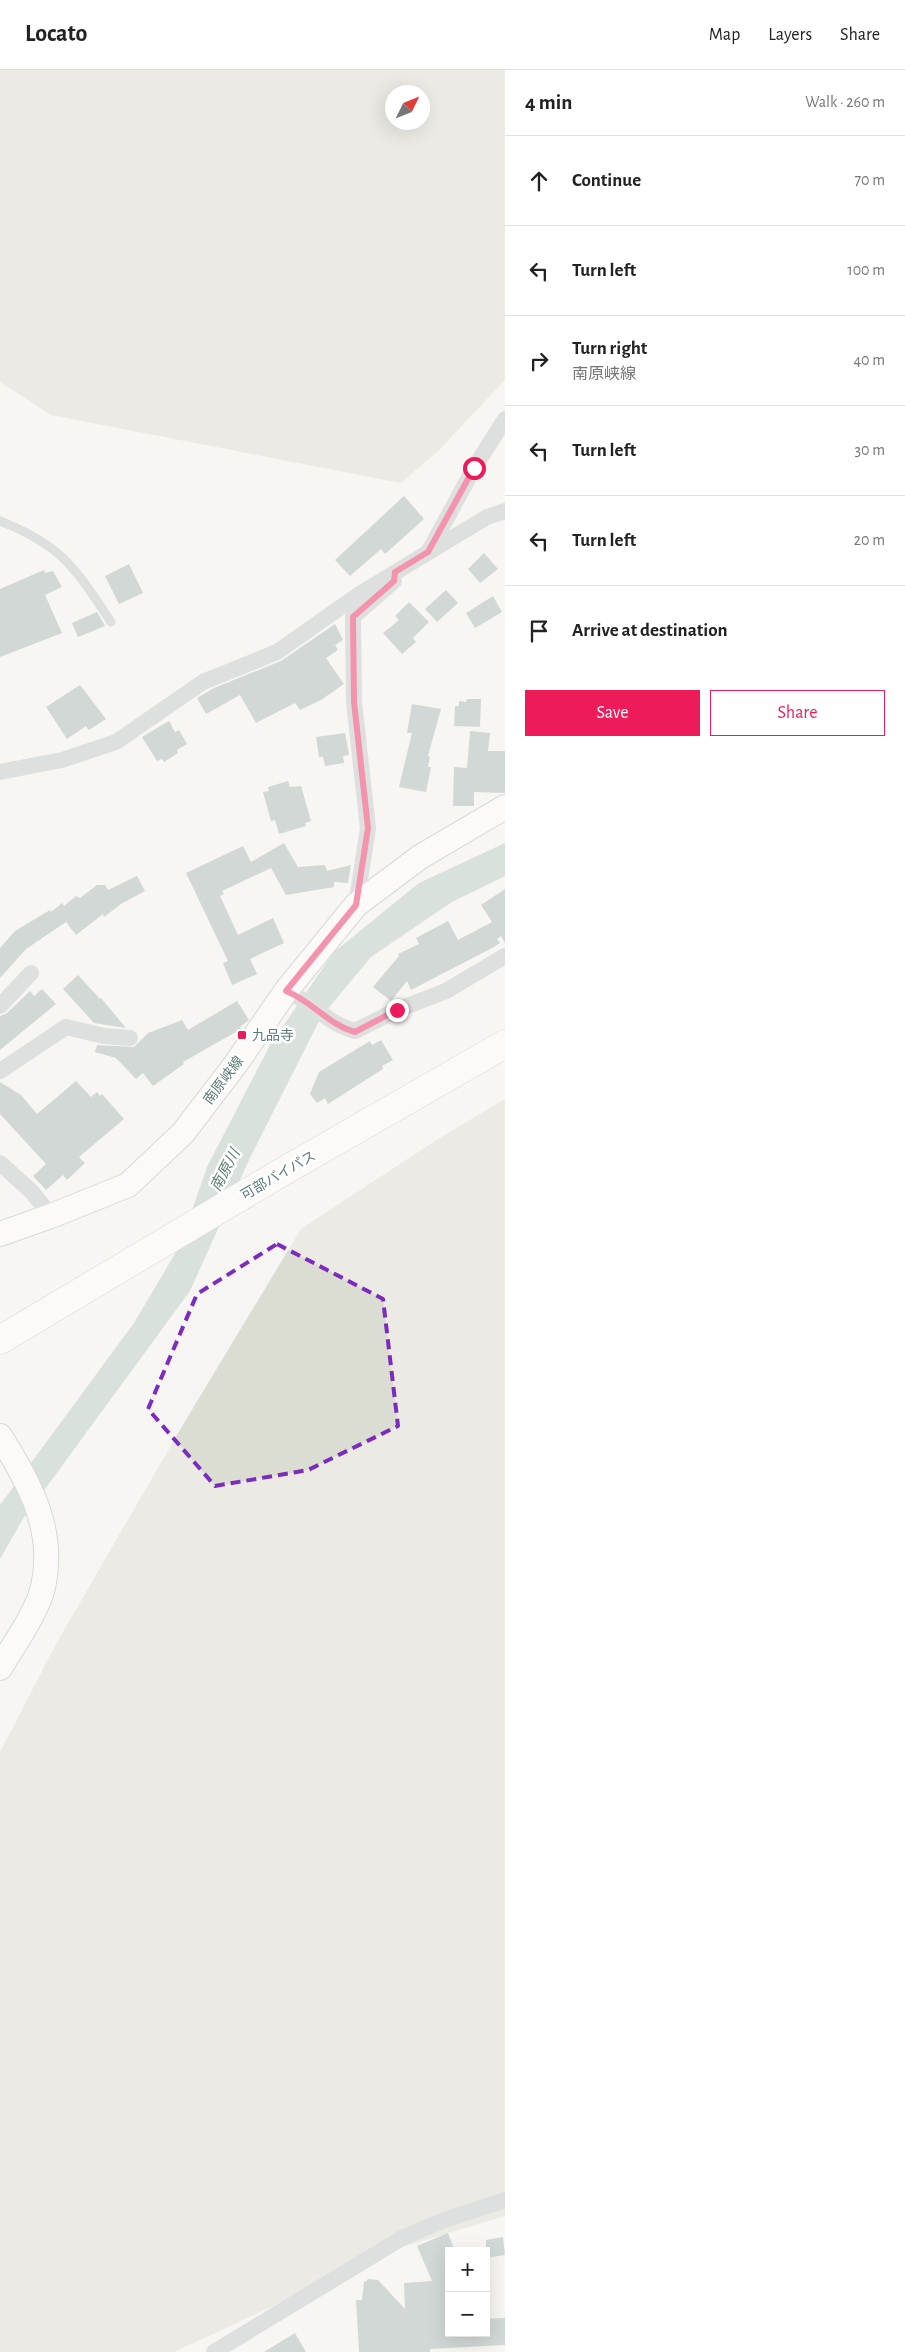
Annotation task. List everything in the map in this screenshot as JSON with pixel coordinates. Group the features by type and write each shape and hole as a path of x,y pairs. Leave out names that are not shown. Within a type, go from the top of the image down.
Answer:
{"highway":[{"name":"可部バイパス","path":"0,1340 277,1175 505,1044"}],"main road":[{"name":"南原峡線","path":"0,1234 128,1185 183,1133 292,993 356,905 420,857 505,807"},
{"path":"0,1436 18,1464 37,1501 45,1529 47,1557 43,1588 29,1620 0,1668"}],"street":[{"path":"428,552 474,468 505,419"},
{"path":"0,772 62,760 116,742 203,682 278,652 361,592 487,517 505,511"},
{"path":"356,905 368,828 354,702 353,617 394,581 395,572"},
{"path":"292,993 339,1027 355,1032 397,1010 446,990 505,956"},
{"path":"0,1006 31,974"},
{"path":"0,1072 66,1027 104,1036 130,1038"},
{"path":"0,1163 32,1192 51,1216"},
{"path":"214,2352 402,2238 444,2220 505,2200"}],"lane":[{"path":"0,521 36,537 65,558 111,622"}],"highlighted area":[{"path":"277,1244 383,1299 398,1426 308,1470 215,1486 148,1409 197,1294"}],"shaded area":[{"path":"0,70 505,70 505,380 439,450 401,483 51,415 0,382"},
{"path":"505,1099 505,2216 396,2249 174,2352 0,2352 0,1752 56,1644 184,1423 301,1229 435,1141"}],"water":[{"name":"南原川","path":"505,843 505,876 452,902 371,957 321,1017 249,1160 190,1291 23,1519 0,1559 0,1505 134,1323 179,1247 207,1167 270,1045 334,952 419,883"}],"building":[{"path":"404,496 424,519 385,554 381,549 350,576 335,560"},
{"path":"484,553 498,569 480,583 468,569"},
{"path":"129,564 143,593 119,604 105,576"},
{"path":"44,570 45,573 53,571 62,587 45,595 62,633 0,657 0,589"},
{"path":"446,590 458,603 437,622 425,609"},
{"path":"493,596 502,612 475,628 466,613"},
{"path":"409,602 429,622 413,638 416,642 402,654 383,633 399,620 395,616"},
{"path":"97,612 105,626 78,637 72,623"},
{"path":"335,624 343,640 335,645 338,650 326,658 344,684 321,700 300,710 295,703 256,723 240,695 206,714 197,698 214,688 281,661"},
{"path":"80,685 106,719 89,730 86,726 67,739 46,707"},
{"path":"467,699 481,699 480,727 454,726 455,706 459,706 459,701 466,702"},
{"path":"412,704 441,709 428,756 430,757 428,767 431,767 426,792 399,787 412,733 407,733"},
{"path":"169,721 175,732 179,730 187,744 177,750 178,753 164,762 162,759 157,761 142,737"},
{"path":"470,731 490,733 488,751 505,751 505,793 474,792 474,806 453,806 454,767 467,768"},
{"path":"345,733 349,755 343,756 344,763 325,766 323,757 319,757 316,737"},
{"path":"288,781 290,787 301,786 311,821 305,823 306,826 279,834 275,820 271,821 263,792 269,791 268,787"},
{"path":"284,843 298,867 325,865 327,871 351,865 348,883 334,882 334,887 286,895 271,868 222,891 224,894 220,896 238,935 273,918 284,943 250,959 257,974 232,985 223,963 228,961 186,873 243,846 251,862"},
{"path":"137,876 145,891 121,904 104,917 103,914 76,935 66,922 26,949 0,978 0,948 15,931 50,910 51,912 62,903 64,906 76,896 80,898 97,885 105,885 108,890"},
{"path":"505,889 505,943 501,936 497,939 500,943 492,948 411,990 407,981 391,1001 373,987 399,956 398,954 419,944 416,938 448,921 458,940 492,922 481,905"},
{"path":"78,975 101,998 126,1028 94,1023 63,989"},
{"path":"42,989 56,1004 0,1050 0,1016 7,1013 30,991 34,996"},
{"path":"237,1001 249,1020 240,1027 241,1029 183,1062 184,1064 153,1086 143,1073 136,1079 116,1058 95,1052 97,1045 134,1047 148,1033 182,1020 188,1030"},
{"path":"381,1040 393,1060 382,1066 383,1069 328,1104 325,1098 317,1103 310,1094 319,1072 370,1041 372,1045"},
{"path":"76,1081 91,1097 97,1092 100,1096 102,1094 124,1119 79,1157 85,1163 67,1180 63,1175 46,1190 33,1176 46,1164 0,1114 0,1082 21,1095 37,1114"},
{"path":"448,2233 453,2247 445,2247 445,2337 490,2337 490,2319 505,2318 505,2345 430,2349 430,2352 359,2352 356,2300 362,2300 364,2282 369,2279 378,2280 405,2309 404,2283 432,2281 417,2246"},
{"path":"503,2237 505,2255 490,2257 490,2247 486,2247 486,2240"},
{"path":"295,2333 306,2352 264,2352"}],"place":[{"name":"九品寺","path":"242,1035"}],"route":[{"path":"397,1010 355,1032 339,1027 298,996 286,991 356,905 368,828 354,702 353,617 394,581 395,572 428,552 474,468"}]}
